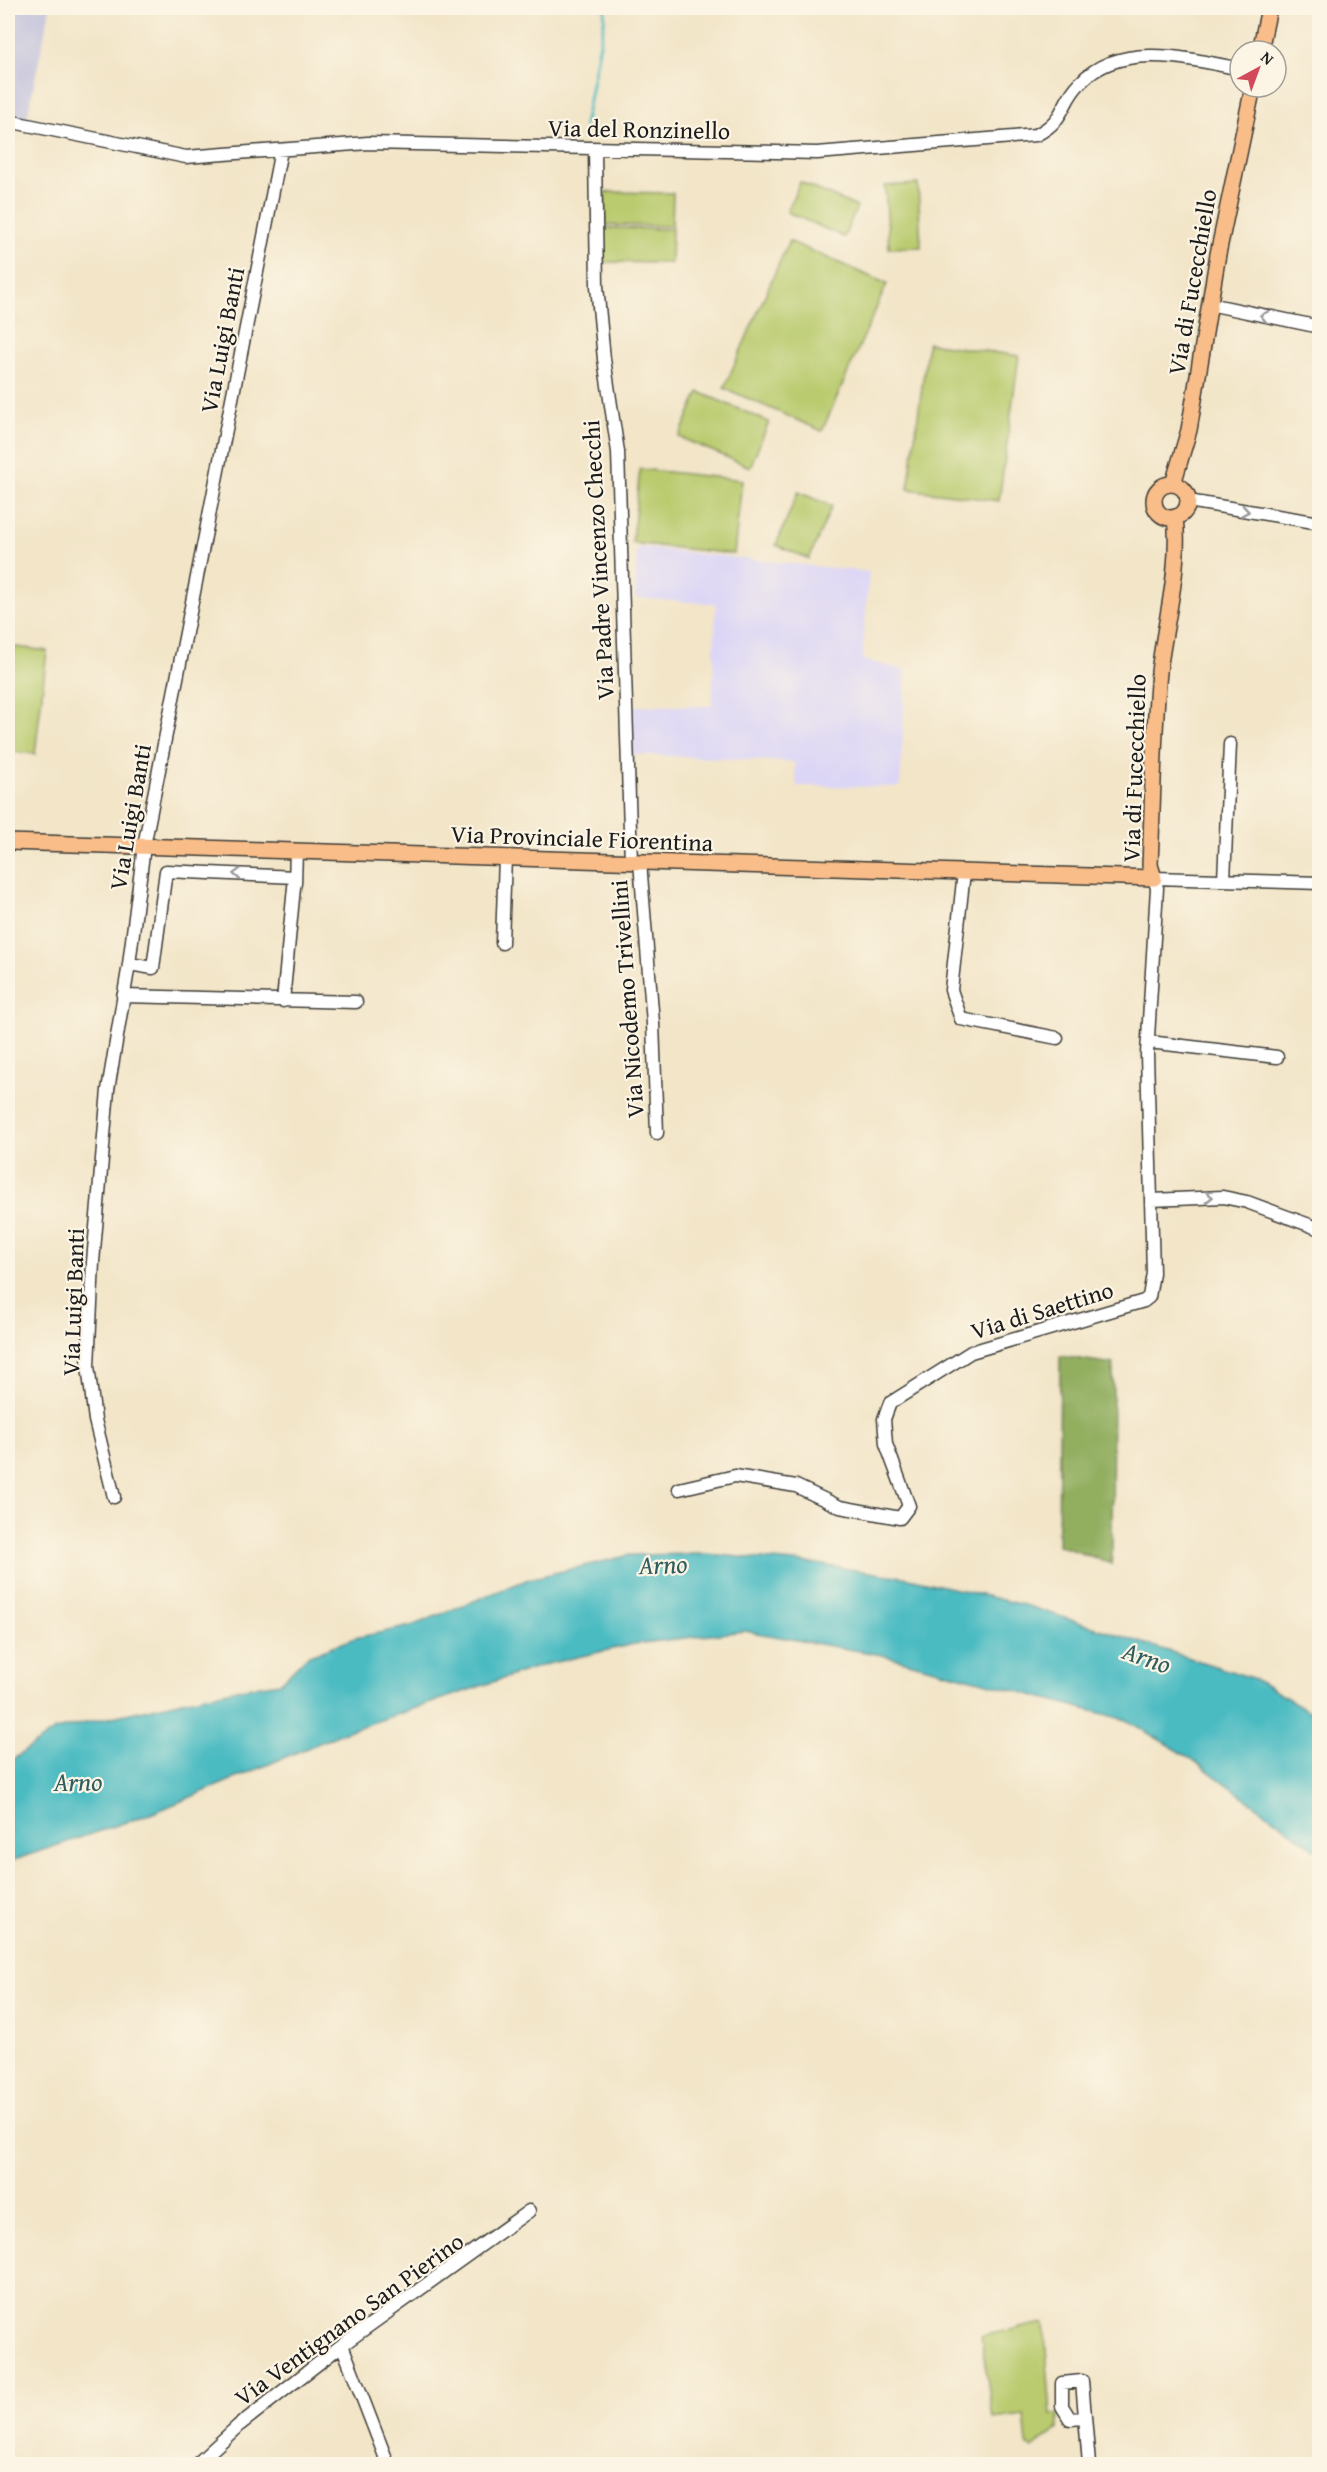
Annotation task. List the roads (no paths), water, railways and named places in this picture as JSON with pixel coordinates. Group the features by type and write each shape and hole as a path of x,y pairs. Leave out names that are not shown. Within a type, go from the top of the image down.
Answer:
{"main road":[{"path":"1263,39 1269,8"},
{"name":"Via di Fucecchiello","path":"1154,878 1150,865 1159,674 1174,555 1174,518 1159,513 1154,503 1159,488 1173,484 1189,430 1209,304 1251,99"},
{"path":"1173,484 1185,492 1188,501 1184,512 1174,518"},
{"name":"Via Provinciale Fiorentina","path":"8,842 1154,878"}],"street":[{"name":"Via del Ronzinello","path":"8,121 186,157 368,143 595,150 817,153 1036,135 1060,117 1077,85 1088,75 1118,62 1151,56 1172,56 1228,67"},
{"name":"Via Luigi Banti","path":"114,1497 95,1420 88,1366 93,1262 108,1090 129,964 144,846 281,150"},
{"name":"Via Padre Vincenzo Checchi","path":"595,150 597,286 618,460 635,862"},
{"path":"1209,304 1320,327"},
{"path":"1188,501 1320,524"},
{"path":"1224,880 1230,744"},
{"path":"283,1001 296,851"},
{"path":"502,943 505,857"},
{"name":"Via Nicodemo Trivellini","path":"635,862 653,1023 657,1133"},
{"path":"129,964 153,968 166,871 295,877"},
{"path":"964,872 951,990 961,1019 1058,1038"},
{"path":"1154,878 1320,883"},
{"name":"Via di Saettino","path":"679,1489 735,1476 796,1486 840,1508 900,1518 909,1506 886,1444 884,1419 890,1403 971,1352 1144,1301 1149,1297 1152,1286 1149,1042 1157,888 1154,878"},
{"path":"123,996 356,1002"},
{"path":"1149,1042 1277,1057"},
{"path":"1151,1200 1223,1197 1247,1202 1320,1229"},
{"name":"Via Ventignano San Pierino","path":"197,2464 238,2426 342,2345 529,2211"},
{"path":"342,2345 388,2464"},
{"path":"1085,2418 1089,2464"}],"water":[{"name":"Arno","path":"707,1554 817,1564 909,1578 1028,1606 1255,1679 1319,1717 1319,1852 1189,1757 1126,1720 882,1655 745,1631 634,1644 543,1665 345,1732 153,1813 8,1862 8,1763 55,1730 232,1690 280,1683 307,1656 355,1638 411,1626 529,1579 630,1555"}],"waterway":[{"path":"584,126 605,8"}]}
